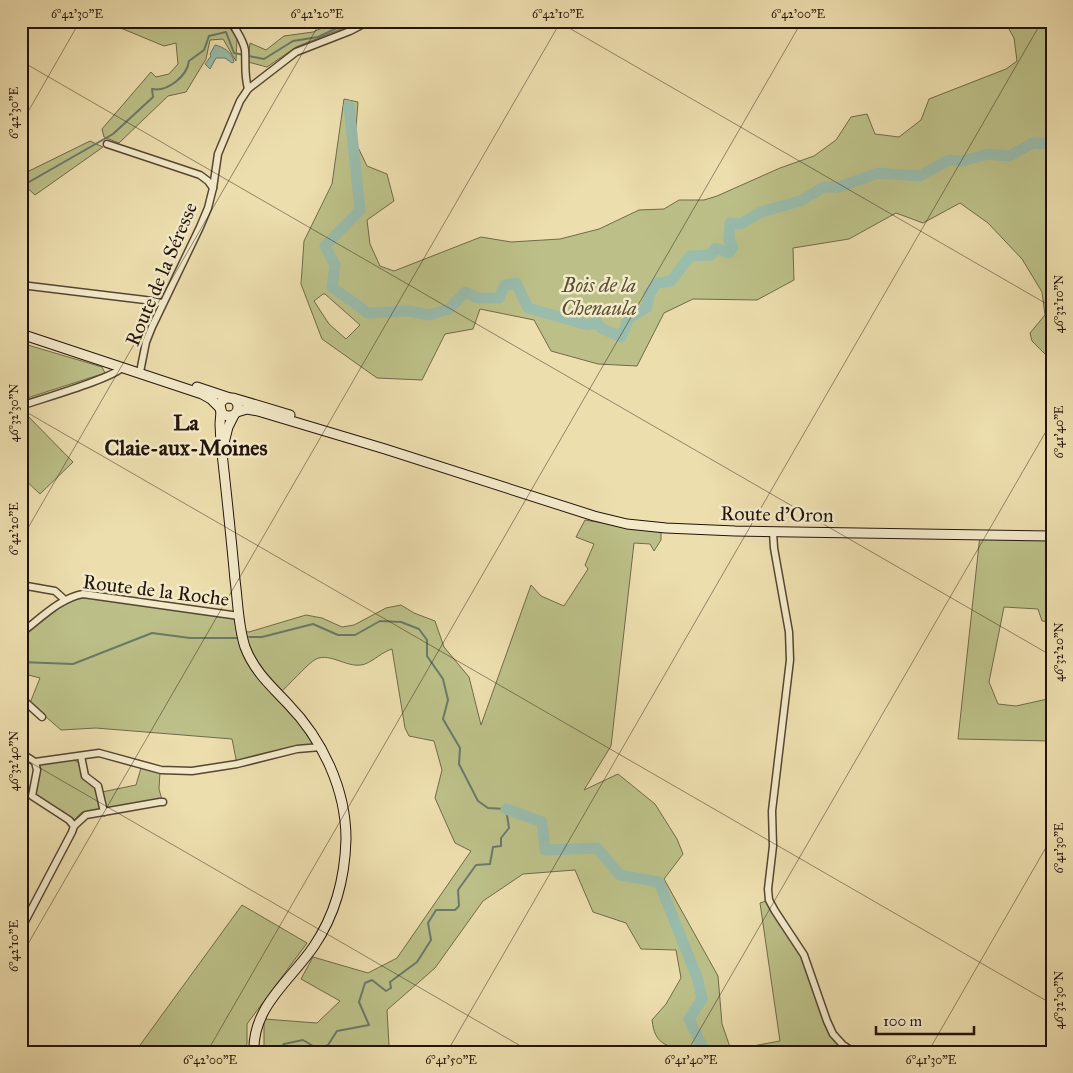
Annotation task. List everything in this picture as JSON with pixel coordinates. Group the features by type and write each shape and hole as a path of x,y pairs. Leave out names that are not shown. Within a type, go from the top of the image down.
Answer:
{"main road":[{"path":"21,334 162,379 202,394 227,415 247,409 258,411 385,449"},
{"path":"162,379 264,406 385,449"},
{"path":"231,398 222,401 220,424 239,616 245,646 259,672 306,723 320,747 336,780 343,808 346,837 344,867 339,892 329,918 314,946 270,1000 260,1016 256,1029 254,1052"},
{"path":"223,460 226,435 238,404 231,398"},
{"name":"Route d'Oron","path":"385,449 594,516 632,525 680,529 773,532 1052,536"}],"street":[{"path":"231,21 242,39 244,77 248,89 296,52 350,31 369,21"},
{"name":"Route de la Séresse","path":"140,372 146,342 162,303 192,245 208,208 218,154 240,101 248,89"},
{"path":"107,144 200,175 213,188"},
{"path":"21,285 162,303"},
{"path":"21,406 119,371 123,367"},
{"path":"773,532 774,548 789,632 790,660 772,811 773,846 768,890 769,900 774,912 804,955 823,1012 833,1034 854,1052"},
{"path":"21,585 55,591 65,600"},
{"name":"Route de la Roche","path":"21,633 72,595 83,594 239,616"},
{"path":"21,698 42,717"},
{"path":"21,753 35,762 99,753 160,770 192,770 236,764 298,749 320,747"},
{"path":"81,756 85,776 98,786 104,812"},
{"path":"35,762 36,770 32,796 69,820 74,826"},
{"path":"21,929 74,826 86,816 163,802"}],"green space":[{"path":"100,21 152,21 166,27 225,23 237,37 236,61 223,39 210,40 206,59 186,92 168,96 119,143 104,137 102,129 151,72 156,77 169,74 178,64 176,43 164,46 123,29 102,24"},
{"path":"338,21 361,21 296,47 267,67 248,62 250,43 266,50 284,36 313,32"},
{"name":"Bois de la Chenaula","path":"1010,21 1044,21 1044,27 1052,30 1052,361 1032,341 1030,333 1045,315 1042,292 1022,259 988,223 960,203 923,223 896,213 849,239 793,248 794,280 757,300 693,299 664,313 637,366 598,364 551,351 534,320 480,309 473,329 445,334 422,380 377,378 322,339 301,284 304,241 332,184 344,99 358,102 355,141 367,166 387,174 394,201 367,220 370,244 380,266 394,271 481,237 511,242 560,239 599,229 639,210 664,209 679,200 704,200 717,196 780,168 814,156 836,140 851,117 867,114 875,134 899,137 921,120 929,99 1006,69 1017,61 1014,38 1009,29","holes":["325,294 360,325 346,339 329,324 314,301"]},
{"path":"90,141 103,147 35,195 21,182 21,152 24,154 29,171"},
{"path":"21,343 102,367 105,373 21,400"},
{"path":"21,409 73,462 40,494 21,476"},
{"path":"585,520 661,532 661,540 654,551 650,544 634,543 611,746 584,790 618,774 655,804 677,839 683,854 664,879 718,976 722,1024 731,1050 780,1041 760,903 769,900 804,955 833,1034 854,1052 685,1052 662,1042 658,1039 653,1028 652,1020 666,1004 681,978 676,950 641,949 626,923 593,912 575,870 523,874 483,901 435,968 387,1010 389,1045 381,1052 264,1052 264,1019 317,1023 340,1001 301,979 313,957 368,973 397,958 471,851 455,843 435,798 442,770 434,741 409,736 405,728 392,649 365,664 359,665 322,657 312,661 279,694 321,747 237,764 232,739 96,728 61,730 30,703 40,678 21,673 21,638 67,602 74,599 88,598 239,616 241,631 249,632 306,615 322,618 342,627 354,625 386,608 401,605 414,613 435,621 444,647 469,677 481,725 531,585 541,596 564,606 588,569 585,565 594,544 576,537"},
{"path":"980,535 1052,536 1052,622 1042,621 1038,609 1004,607 989,682 998,704 1016,706 1052,698 1052,741 958,739"},
{"path":"72,759 79,763 83,776 95,787 99,795 99,810 82,812 74,820 36,797 34,790 40,764"},
{"path":"141,768 160,772 159,789 162,800 105,809 102,792 136,785"},
{"path":"242,905 307,943 247,1024 247,1044 240,1052 135,1052"}],"shaded area":[{"path":"215,45 228,51 234,62 232,63 225,58 216,58 210,69 205,64 211,56 210,54"}],"waterway":[{"path":"21,169 29,182 113,134 153,97 152,89 164,88 181,77 189,61 204,50 209,36 226,32 234,53 264,59 293,41 318,37 352,21"},
{"path":"349,106 360,210 325,246 335,265 332,287 368,313 408,311 429,315 449,309 465,292 477,298 499,298 505,285 516,283 528,308 588,325 597,322 601,328 621,337 629,318 647,307 649,294 657,283 671,281 690,256 711,255 715,248 729,253 733,247 729,241 730,223 740,224 761,212 800,201 824,187 839,187 878,173 920,176 949,160 962,161 988,154 1009,156 1033,143 1052,144"},
{"path":"249,637 262,637 313,624 338,635 355,635 380,621 401,622 419,629 427,640 427,656 443,679 448,700 443,719 460,748 459,764 478,801 488,808 506,809 509,828 501,838 501,846 493,847 490,864 476,865 458,890 459,906 455,910 436,910 428,923 431,940 417,962 390,982 391,988 386,991 372,980 365,983 359,1002 369,1025 337,1031 328,1045 318,1049 303,1040 284,1044 276,1052"},
{"path":"21,662 73,664 152,633 190,638 237,638"},
{"path":"506,809 542,822 545,850 597,848 620,875 659,882 698,980 702,999 689,1019 705,1052"}],"district":[{"name":"La Claie-aux-Moines","path":"186,435"}]}
